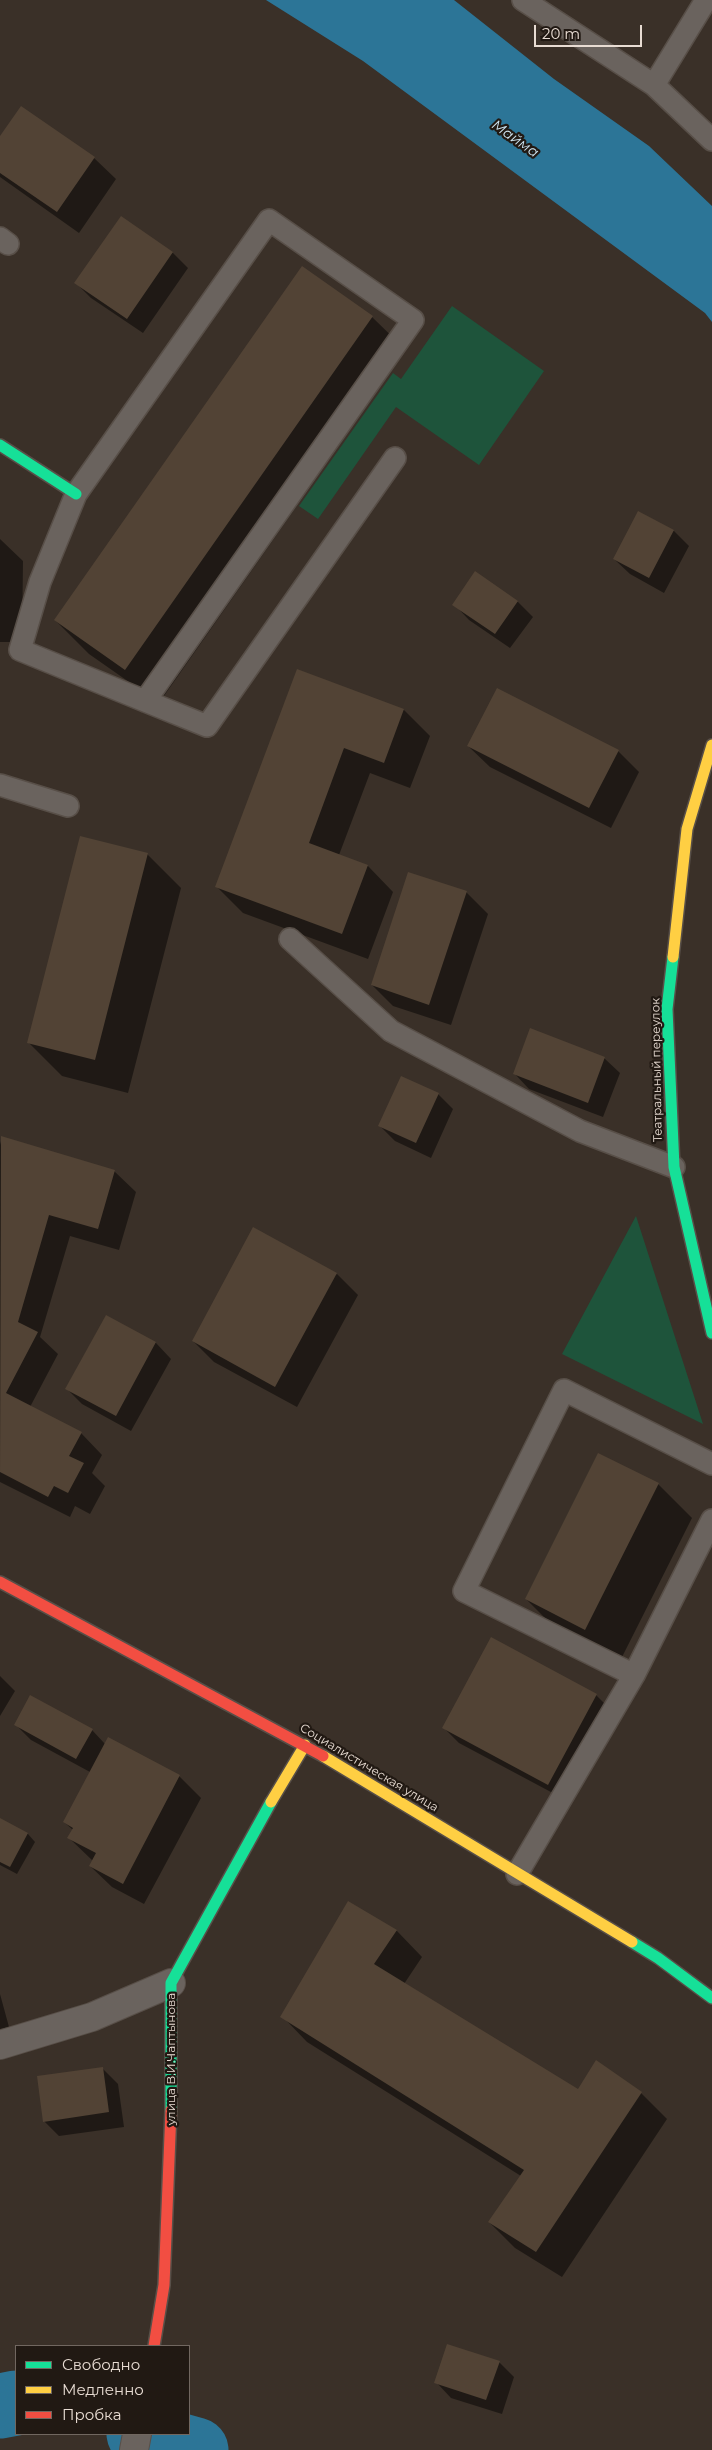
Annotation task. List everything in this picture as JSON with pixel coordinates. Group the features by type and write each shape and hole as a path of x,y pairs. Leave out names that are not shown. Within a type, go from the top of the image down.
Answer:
{"street":[{"path":"0,445 76,494"},
{"name":"Театральный переулок","path":"712,746 687,829 667,1010 674,1167 712,1333"},
{"name":"Социалистическая улица","path":"0,1582 305,1745 658,1958 712,1998"},
{"name":"улица В.И.Чаптынова","path":"154,2345 164,2285 171,2153 171,1983 273,1798 305,1745"},
{"path":"0,2046 92,2017 171,1983"},
{"path":"134,2450 137,2435"}],"lane":[{"path":"523,0 654,85 712,140"},
{"path":"654,85 706,0"},
{"path":"145,701 413,320 269,220 76,494 40,582 20,650 145,701 207,726 395,458"},
{"path":"0,785 68,806"},
{"path":"290,939 391,1031 580,1131 674,1167"},
{"path":"634,1675 464,1590 564,1390 712,1464"},
{"path":"517,1874 634,1675 712,1520"}],"green space":[{"path":"452,306 544,371 479,465 396,407 318,519 299,506 393,373 401,379"},
{"path":"636,1216 703,1424 562,1354"}],"water":[{"name":"Майма","path":"266,0 454,0 554,79 649,146 712,206 712,322 705,313 363,61"}],"building":[{"path":"21,106 95,157 57,212 0,173 0,136"},
{"path":"121,216 173,252 127,319 74,283"},
{"path":"302,266 373,316 125,670 54,620"},
{"path":"638,511 674,530 649,578 613,559"},
{"path":"475,571 518,601 495,634 452,605"},
{"path":"297,669 404,709 384,763 344,748 309,843 368,865 342,934 215,887"},
{"path":"497,688 619,750 589,808 467,746"},
{"path":"80,836 148,853 95,1060 27,1043"},
{"path":"408,872 467,891 429,1005 371,985"},
{"path":"530,1028 605,1057 588,1103 513,1074"},
{"path":"401,1076 439,1093 416,1143 378,1126"},
{"path":"1,1136 115,1170 98,1229 49,1215 18,1322 38,1332 6,1393 82,1432 69,1456 84,1463 68,1493 54,1486 48,1497 0,1472"},
{"path":"253,1227 337,1273 275,1387 192,1341"},
{"path":"106,1315 156,1342 116,1416 65,1389"},
{"path":"598,1453 659,1483 585,1630 525,1599"},
{"path":"491,1637 597,1694 548,1785 442,1728"},
{"path":"30,1695 93,1729 76,1759 14,1725"},
{"path":"108,1737 180,1775 123,1884 89,1866 96,1853 67,1838 73,1828 63,1822"},
{"path":"0,1818 28,1833 10,1867 0,1862"},
{"path":"348,1901 397,1930 374,1964 578,2089 596,2060 642,2092 536,2252 488,2222 524,2170 280,2017"},
{"path":"103,2067 109,2112 43,2122 37,2076"},
{"path":"447,2344 500,2361 486,2400 434,2383"}],"waterway":[{"path":"0,2406 15,2403"},
{"path":"143,2435 196,2450"}],"traffic: fast":[{"path":"0,445 76,494"},
{"path":"673,957 667,1009 674,1167 712,1333"},
{"path":"171,2110 171,1983 271,1802"},
{"path":"632,1942 658,1958 712,1998"}],"traffic: slow":[{"path":"673,957 687,829 712,745"},
{"path":"271,1802 305,1745"},
{"path":"323,1756 632,1942"}],"traffic: jam":[{"path":"0,1582 323,1756"},
{"path":"154,2345 164,2285 171,2110"}]}
